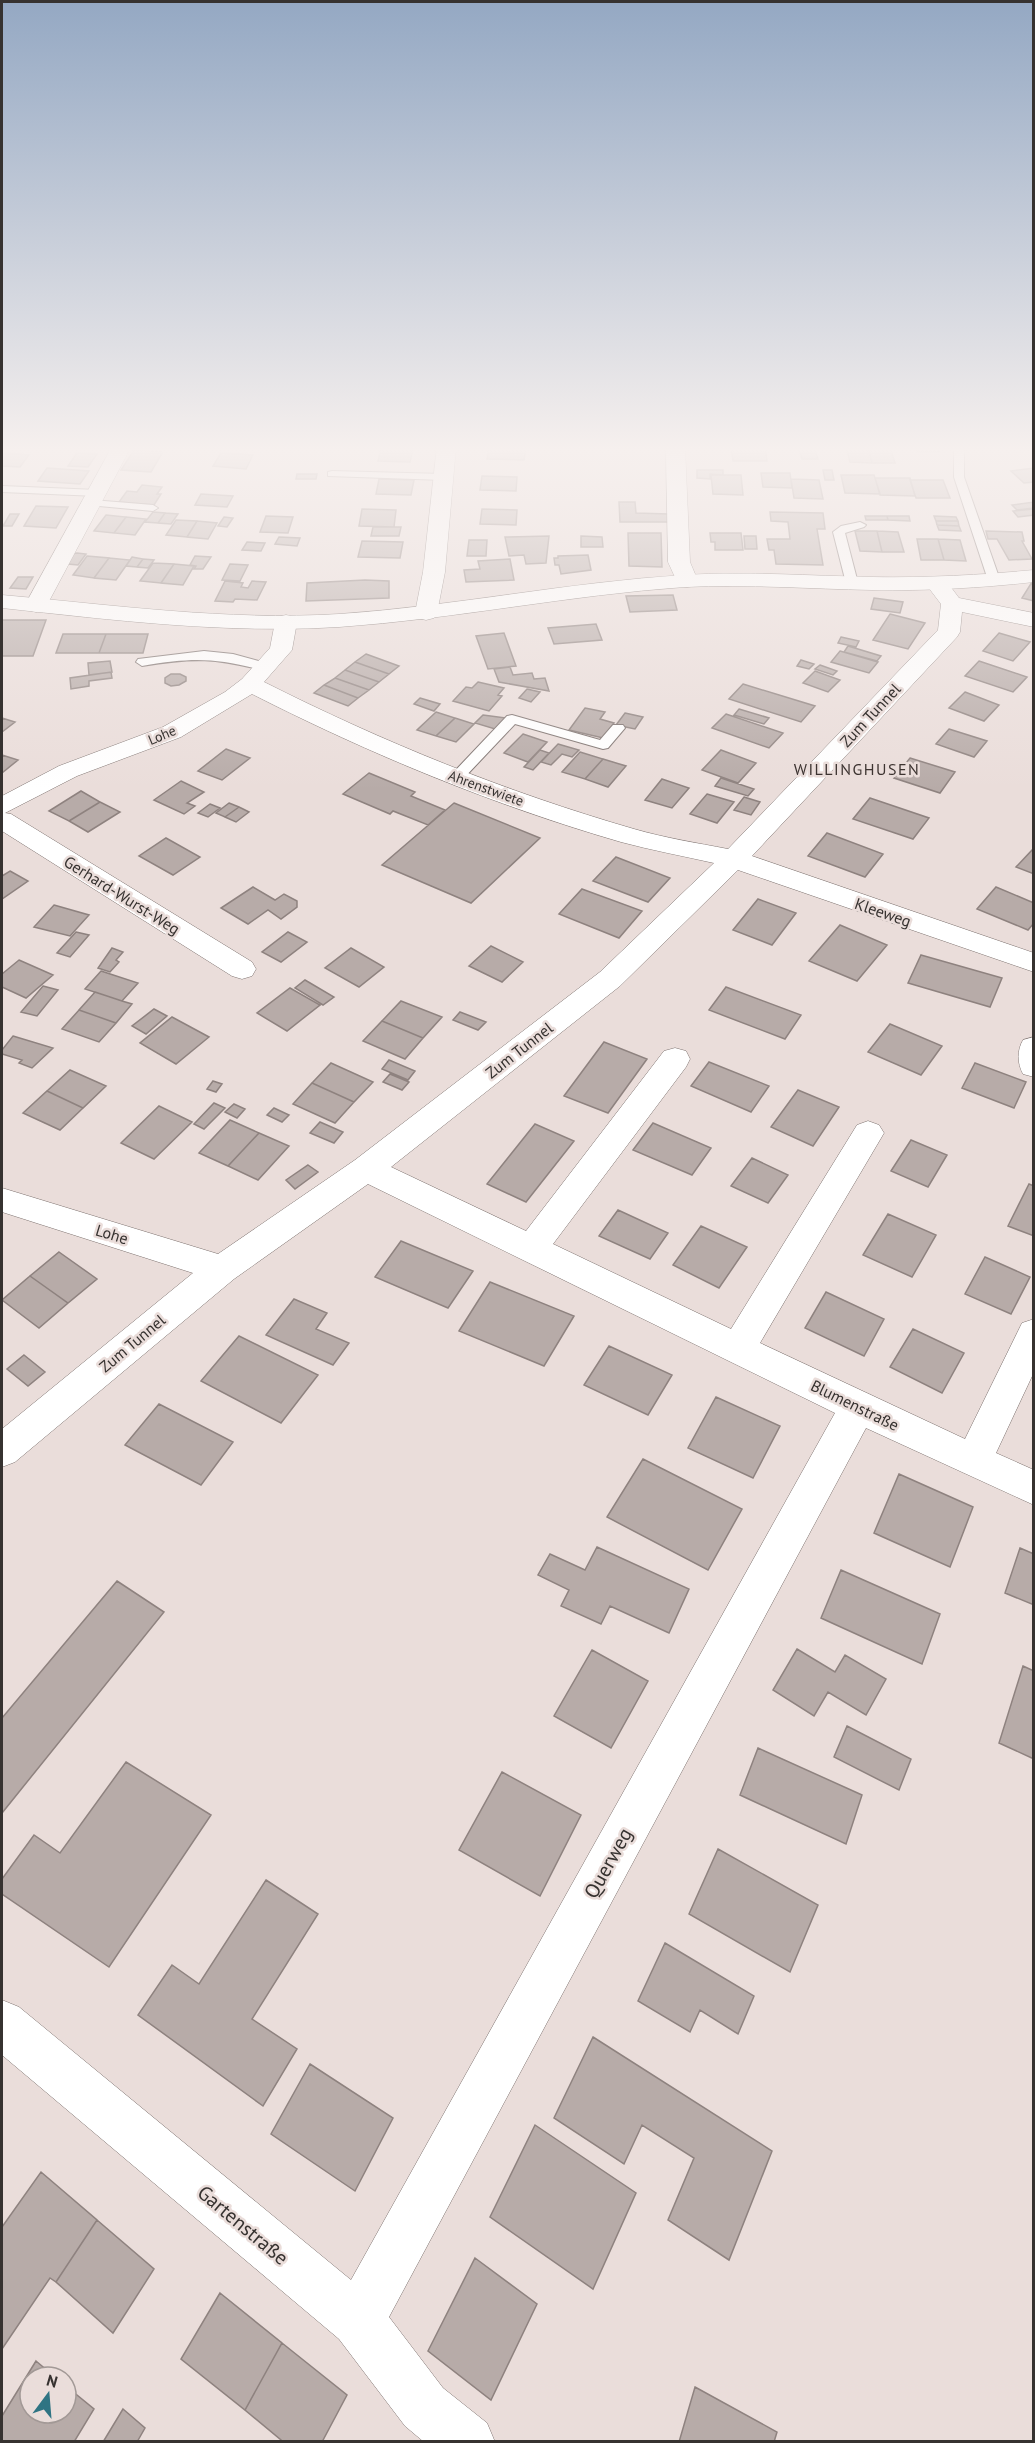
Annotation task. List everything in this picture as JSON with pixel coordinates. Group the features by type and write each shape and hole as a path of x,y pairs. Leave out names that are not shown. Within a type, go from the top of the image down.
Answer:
{"street":[{"path":"36,605 60,561"},
{"path":"426,613 435,561"},
{"path":"679,561 687,581"},
{"path":"944,593 994,580 1034,576"},
{"path":"2,602 189,618 286,622 426,613 582,590 687,581 746,580 852,583 944,593 1034,620"},
{"name":"Zum Tunnel","path":"2,1450 222,1269 366,1169 610,980 734,859 949,632 944,593"},
{"name":"Lohe","path":"2,806 68,771 172,732 233,698 281,650 286,622"},
{"name":"Ahrenstwiete","path":"258,675 333,726 498,794 630,836 734,859"},
{"name":"Gerhard-Wurst-Weg","path":"2,820 242,969"},
{"name":"Kleeweg","path":"734,859 1034,963"},
{"path":"1034,1047 1034,1066"},
{"path":"532,1248 675,1059"},
{"path":"738,1349 868,1133"},
{"name":"Blumenstraße","path":"366,1169 858,1407 1034,1488"},
{"name":"Lohe","path":"2,1200 222,1269"},
{"path":"973,1461 1034,1333"},
{"name":"Querweg","path":"358,2320 858,1407"},
{"name":"Gartenstraße","path":"2,2024 358,2320 424,2407 468,2442"}],"lane":[{"path":"846,561 852,583"},
{"path":"988,561 994,580"},
{"path":"142,662 182,654 206,653 240,658 258,675"},
{"path":"457,777 512,719 603,745 618,728"}],"building":[{"path":"69,561 81,561 78,565 68,564"},
{"path":"83,561 107,561 94,578 73,575"},
{"path":"107,561 129,561 116,580 94,578"},
{"path":"129,561 141,561 137,567 126,566"},
{"path":"141,561 153,561 148,568 137,567"},
{"path":"192,561 208,561 203,569 194,569 196,566 190,565"},
{"path":"478,561 510,561 514,580 466,582 464,570 480,569"},
{"path":"525,561 546,561 546,563 526,564"},
{"path":"554,561 589,561 591,570 561,574 559,565 555,565"},
{"path":"629,561 662,561 662,567 629,566"},
{"path":"776,561 822,561 823,565 776,564"},
{"path":"153,563 174,564 161,583 140,581"},
{"path":"174,564 194,566 183,585 161,583"},
{"path":"230,564 248,565 240,581 222,580"},
{"path":"18,577 33,577 26,589 10,588"},
{"path":"225,581 243,583 241,587 248,588 252,581 266,582 257,600 215,601"},
{"path":"389,581 389,598 306,601 307,583"},
{"path":"1032,582 1034,601 1022,598"},
{"path":"673,595 677,610 630,612 626,596"},
{"path":"874,598 903,602 900,613 871,609"},
{"path":"890,614 925,623 908,649 873,640"},
{"path":"2,620 46,620 33,656 2,656"},
{"path":"596,624 602,640 554,644 548,628"},
{"path":"504,633 516,666 488,669 476,636"},
{"path":"999,633 1030,642 1013,661 983,651"},
{"path":"63,634 106,634 99,653 56,653"},
{"path":"106,634 148,634 143,653 99,653"},
{"path":"841,637 859,641 856,647 838,643"},
{"path":"848,646 881,656 877,661 844,652"},
{"path":"840,651 878,662 869,673 831,662"},
{"path":"366,654 399,666 389,674 355,662"},
{"path":"801,660 814,664 809,669 797,666"},
{"path":"110,661 112,672 89,675 88,663"},
{"path":"979,661 1027,677 1013,692 965,676"},
{"path":"355,662 389,674 379,682 345,670"},
{"path":"820,665 837,671 833,675 815,669"},
{"path":"510,667 513,675 532,673 534,679 545,678 549,691 499,682 494,669"},
{"path":"345,670 379,682 369,690 335,678"},
{"path":"815,671 840,680 828,692 803,683"},
{"path":"111,672 112,678 89,681 89,686 71,689 70,678"},
{"path":"171,674 180,674 186,677 186,681 171,686 165,683 165,678"},
{"path":"335,678 369,690 358,698 324,685"},
{"path":"478,682 504,688 498,695 502,696 489,711 453,701 466,687 472,688"},
{"path":"743,684 815,706 801,722 729,699"},
{"path":"324,685 358,698 348,706 314,693"},
{"path":"527,689 540,692 531,702 519,698"},
{"path":"965,692 999,705 984,721 949,708"},
{"path":"420,698 440,704 434,711 414,704"},
{"path":"585,708 605,712 600,719 614,723 603,738 569,730"},
{"path":"739,709 769,718 764,724 734,715"},
{"path":"436,712 455,718 436,736 417,730"},
{"path":"625,713 643,717 635,729 616,725"},
{"path":"726,714 783,733 769,748 712,728"},
{"path":"483,715 506,718 495,729 475,723"},
{"path":"2,718 15,722 2,732"},
{"path":"455,718 474,724 456,742 436,736"},
{"path":"949,729 987,741 974,757 936,744"},
{"path":"523,734 547,742 528,762 504,753"},
{"path":"558,744 579,750 572,757 562,754 551,765 541,762"},
{"path":"226,749 250,758 222,780 198,771"},
{"path":"540,750 549,753 533,770 524,767"},
{"path":"721,750 756,763 738,783 702,770"},
{"path":"580,752 603,759 585,779 562,772"},
{"path":"2,755 18,760 2,773"},
{"path":"910,758 955,772 940,793 894,778"},
{"path":"603,759 626,766 608,787 585,779"},
{"path":"369,773 415,792 411,796 445,810 428,825 393,811 390,814 343,794"},
{"path":"721,778 754,789 748,796 715,786"},
{"path":"662,779 689,788 672,808 645,800"},
{"path":"181,781 204,792 187,803 195,806 184,814 154,800"},
{"path":"81,791 100,802 69,821 49,811"},
{"path":"707,794 734,802 717,823 690,814"},
{"path":"744,797 760,802 751,815 734,810"},
{"path":"870,798 929,818 913,839 853,819"},
{"path":"100,802 120,812 88,832 69,821"},
{"path":"229,803 239,807 225,817 216,813"},
{"path":"454,803 540,838 471,903 382,865"},
{"path":"210,804 220,808 208,817 198,813"},
{"path":"239,807 249,812 236,822 225,817"},
{"path":"827,833 883,854 865,877 808,856"},
{"path":"166,838 200,857 173,875 139,856"},
{"path":"1034,848 1034,874 1016,867"},
{"path":"616,857 670,878 648,902 593,881"},
{"path":"10,871 28,881 2,899 2,876"},
{"path":"253,887 275,900 284,894 297,901 297,907 281,919 268,910 248,924 221,908"},
{"path":"996,887 1034,903 1034,923 1028,930 977,909"},
{"path":"582,889 642,911 619,938 559,914"},
{"path":"758,899 796,913 772,945 733,930"},
{"path":"54,905 89,915 70,936 34,927"},
{"path":"840,925 887,945 857,981 809,961"},
{"path":"76,932 89,935 70,957 57,953"},
{"path":"288,932 307,942 281,962 262,952"},
{"path":"491,946 523,962 502,982 469,966"},
{"path":"112,948 123,952 116,960 119,962 110,972 98,968"},
{"path":"351,948 384,967 359,987 325,968"},
{"path":"921,955 1002,978 990,1007 908,983"},
{"path":"19,960 53,975 26,998 2,987 2,974"},
{"path":"101,971 138,983 122,1001 85,989"},
{"path":"305,980 334,997 323,1005 295,988"},
{"path":"43,986 58,990 37,1016 21,1012"},
{"path":"726,987 801,1015 785,1039 709,1010"},
{"path":"290,988 320,1005 287,1031 257,1013"},
{"path":"95,992 132,1004 116,1023 79,1010"},
{"path":"401,1001 442,1017 423,1038 382,1021"},
{"path":"154,1009 167,1016 146,1034 132,1026"},
{"path":"79,1010 116,1023 99,1042 62,1029"},
{"path":"460,1012 486,1022 478,1030 453,1020"},
{"path":"172,1017 209,1037 176,1064 140,1043"},
{"path":"382,1021 423,1038 405,1059 363,1041"},
{"path":"890,1024 942,1046 921,1075 868,1052"},
{"path":"13,1036 53,1048 32,1068 19,1063 22,1060 2,1054 2,1050"},
{"path":"604,1042 647,1059 608,1113 564,1096"},
{"path":"389,1060 415,1071 408,1080 382,1069"},
{"path":"709,1062 769,1086 751,1112 691,1086"},
{"path":"331,1063 373,1082 354,1102 312,1083"},
{"path":"975,1063 1026,1082 1014,1108 962,1088"},
{"path":"70,1070 106,1086 83,1108 47,1091"},
{"path":"390,1074 409,1082 402,1090 383,1082"},
{"path":"213,1081 222,1084 216,1092 207,1089"},
{"path":"312,1083 354,1102 335,1123 293,1104"},
{"path":"798,1090 839,1107 813,1146 771,1127"},
{"path":"47,1091 83,1108 60,1130 23,1113"},
{"path":"214,1103 225,1108 204,1129 194,1124"},
{"path":"234,1104 245,1109 237,1118 225,1112"},
{"path":"159,1106 192,1122 154,1159 121,1143"},
{"path":"274,1108 289,1115 282,1122 267,1115"},
{"path":"230,1120 259,1133 228,1166 199,1153"},
{"path":"320,1122 343,1132 334,1143 310,1133"},
{"path":"653,1123 711,1148 692,1175 633,1150"},
{"path":"535,1124 574,1141 526,1202 487,1184"},
{"path":"259,1133 289,1146 258,1180 228,1166"},
{"path":"911,1140 947,1155 928,1187 891,1171"},
{"path":"752,1158 788,1175 768,1203 731,1186"},
{"path":"308,1165 318,1172 295,1189 286,1180"},
{"path":"1029,1184 1034,1186 1034,1236 1008,1226"},
{"path":"618,1210 668,1233 650,1259 599,1236"},
{"path":"888,1214 936,1235 912,1277 863,1255"},
{"path":"701,1226 747,1247 719,1288 673,1265"},
{"path":"401,1241 473,1271 448,1308 375,1277"},
{"path":"59,1252 97,1279 68,1303 30,1276"},
{"path":"985,1257 1030,1277 1011,1314 965,1294"},
{"path":"30,1276 68,1303 39,1328 2,1300"},
{"path":"490,1282 574,1316 544,1366 459,1331"},
{"path":"826,1292 884,1319 864,1356 805,1328"},
{"path":"294,1299 327,1313 316,1329 349,1343 333,1365 266,1335"},
{"path":"913,1329 964,1353 942,1393 890,1367"},
{"path":"239,1336 318,1375 281,1423 201,1381"},
{"path":"609,1346 672,1375 648,1415 584,1385"},
{"path":"24,1355 45,1372 28,1386 7,1369"},
{"path":"716,1397 780,1426 753,1478 688,1448"},
{"path":"159,1404 233,1442 201,1485 125,1445"},
{"path":"643,1459 742,1509 708,1570 607,1517"},
{"path":"899,1474 973,1507 950,1567 874,1533"},
{"path":"597,1547 689,1589 669,1633 610,1606 601,1624 561,1606 569,1590 538,1575 550,1554 585,1570"},
{"path":"1020,1548 1034,1554 1034,1605 1005,1593"},
{"path":"841,1570 940,1614 922,1664 821,1618"},
{"path":"117,1581 164,1612 2,1813 2,1718"},
{"path":"797,1649 835,1672 845,1655 886,1679 866,1715 828,1692 814,1716 773,1690"},
{"path":"592,1650 648,1681 611,1748 554,1716"},
{"path":"1023,1666 1034,1671 1034,1759 999,1743"},
{"path":"847,1726 911,1759 899,1790 834,1757"},
{"path":"758,1748 862,1795 846,1844 740,1795"},
{"path":"126,1762 211,1815 109,1967 2,1894 2,1879 34,1835 60,1853"},
{"path":"502,1772 581,1815 540,1896 459,1850"},
{"path":"718,1849 818,1905 790,1972 689,1914"},
{"path":"266,1880 318,1914 252,2019 297,2049 263,2106 138,2015 172,1965 199,1984"},
{"path":"665,1943 754,1996 738,2034 700,2010 690,2032 638,2001"},
{"path":"593,2037 772,2151 729,2260 668,2220 694,2158 642,2125 624,2164 554,2118"},
{"path":"310,2064 393,2118 355,2191 271,2134"},
{"path":"535,2125 636,2193 593,2289 490,2217"},
{"path":"41,2172 97,2220 56,2282 50,2278 2,2349 2,2227"},
{"path":"97,2220 154,2269 113,2333 56,2282"},
{"path":"475,2258 537,2304 491,2400 428,2351"},
{"path":"220,2293 282,2343 245,2410 181,2359"},
{"path":"282,2343 347,2395 322,2442 280,2442 281,2440 245,2410"},
{"path":"695,2387 777,2432 774,2442 679,2442"},
{"path":"18,2390 18,2425 78,2425 78,2396 94,2409 74,2442 2,2442 2,2416"},
{"path":"123,2409 145,2428 137,2442 103,2442"}],"district":[{"name":"WILLINGHUSEN","path":"857,769"}]}
